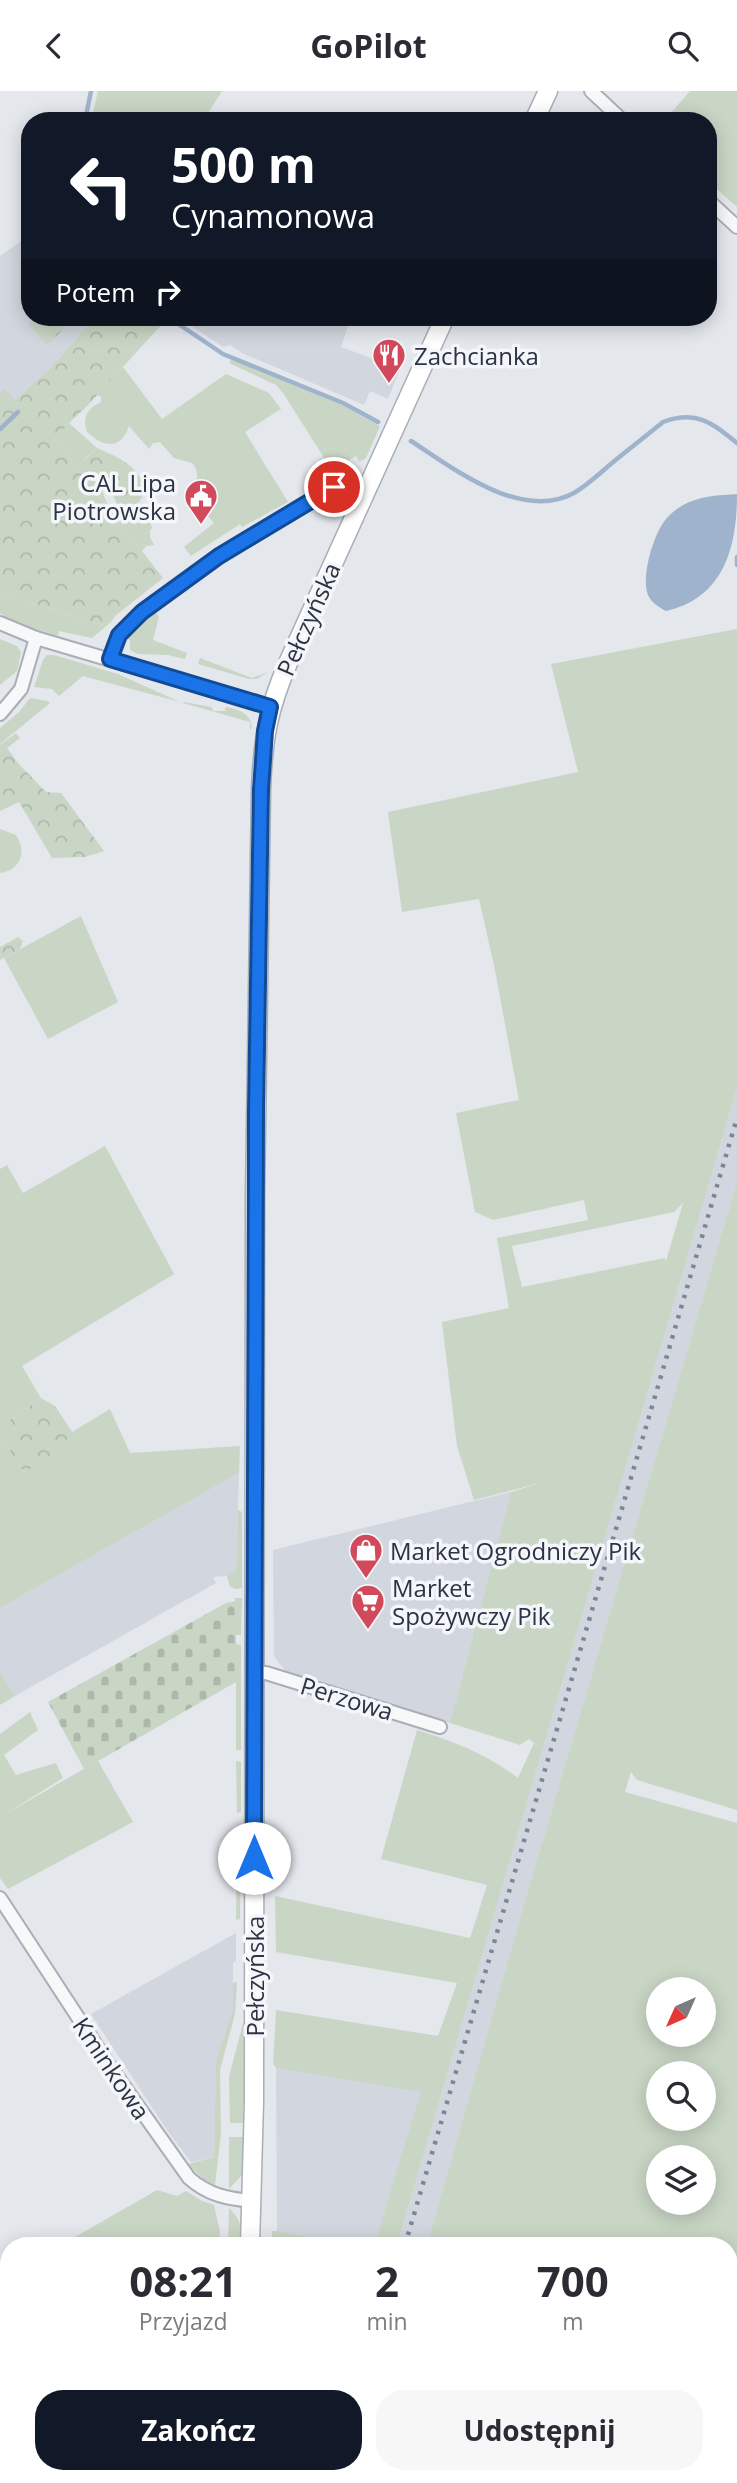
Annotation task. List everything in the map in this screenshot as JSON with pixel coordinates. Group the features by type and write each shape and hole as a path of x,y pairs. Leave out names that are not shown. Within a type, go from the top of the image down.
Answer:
{"main road":[{"path":"538,112 548,91"},
{"name":"Pełczyńska","path":"251,2237 253,2201 255,1195 261,789 265,731 270,707 288,663 441,326"}],"street":[{"path":"591,91 613,112"},
{"path":"717,208 737,227"},
{"path":"110,659 119,635 142,612 219,556 334,487"},
{"path":"0,623 36,638 270,707"},
{"path":"0,714 22,689 36,638"},
{"name":"Perzowa","path":"253,1673 266,1673 440,1727"},
{"name":"Kminkowa","path":"0,1898 111,2068 189,2179 213,2195 253,2201"}],"shaded area":[{"path":"21,241 21,326 88,326 51,367 0,414 0,256"},
{"path":"192,326 348,326 341,347 400,369 388,399 370,391 364,405 242,353 230,345 223,347"},
{"path":"737,1088 737,1182 522,1911 429,2237 399,2237"},
{"path":"239,1473 236,1571 227,1576 213,1577 216,1583 15,1696 0,1672 0,1608"},
{"path":"511,1492 450,1723 286,1672 274,1656 273,1550"},
{"path":"236,1933 233,2009 216,2060 214,2157 191,2162 91,2014"},
{"path":"276,2068 422,2092 377,2237 310,2237 277,2231"}],"green space":[{"path":"98,91 222,91 209,112 93,112"},
{"path":"690,91 737,91 737,207 717,189 717,112 672,112"},
{"path":"30,326 67,326 47,345"},
{"path":"88,326 160,326 54,438 163,578 111,622 103,625 0,594 0,414 51,367"},
{"path":"232,358 340,404 380,426 366,458 359,462 356,456 339,466 343,472 335,475 276,385 229,363"},
{"path":"123,367 162,419 226,374 269,393 281,409 245,432 288,502 242,527 240,524 191,556 184,547 214,523 188,493 187,488 194,486 197,477 192,463 174,458 160,442 153,443 149,449 129,426 126,434 117,443 111,444 100,441 87,432 87,414 101,402 101,397 97,395"},
{"path":"5,389 16,401 0,414 0,393"},
{"path":"69,423 97,448 84,460 96,480 104,482 103,493 107,503 115,513 125,519 138,511 147,513 152,528 150,537 154,545 146,546 142,551 54,438"},
{"path":"97,448 120,459 138,474 146,490 136,506 128,509 119,507 112,486 86,474 84,461"},
{"path":"0,594 103,625 111,622 92,638 59,631 58,636 18,624 0,613"},
{"path":"155,611 159,617 153,640 187,653 185,659 168,655 138,654 130,650 130,640 126,638"},
{"path":"737,629 737,1088 399,2237 376,2237 421,2092 276,2068 273,2064 276,2010 438,2036 457,1983 276,1952 275,1896 470,1938 487,1885 381,1859 417,1730 470,1749 518,1778 534,1743 529,1739 520,1745 450,1723 511,1492 540,1483 474,1500 457,1446 442,1322 509,1308 497,1238 588,1220 584,1200 493,1220 475,1212 456,1113 519,1100 495,970 479,899 402,912 388,812 578,772 551,664","holes":["683,1203 666,1261 665,1258 522,1287 512,1246 674,1212"]},
{"path":"0,639 17,646 21,652 17,671 0,685"},
{"path":"47,655 118,674 180,702 83,676 59,696 52,689 34,687"},
{"path":"200,658 252,678 268,672 257,679 249,679 198,664"},
{"path":"30,698 50,703 0,744 0,728 19,712"},
{"path":"183,703 212,707 213,711 225,711 226,707 235,709 247,716 251,723 252,728 250,729 250,722"},
{"path":"16,733 20,738 7,748 18,763 46,792 61,793 104,851 85,857 52,858 19,802 0,811 0,745"},
{"path":"0,829 16,835 21,853 13,868 0,873"},
{"path":"81,916 118,1002 48,1039 4,958"},
{"path":"18,937 23,941 20,949 0,960 0,947"},
{"path":"105,1146 174,1274 22,1366 41,1398 0,1427 0,1169 7,1165 23,1193"},
{"path":"737,1182 737,1810 637,1780 631,1772 625,1792 737,1823 737,2237 429,2237 522,1911"},
{"path":"41,1398 55,1406 76,1438 61,1451 24,1472 0,1436 0,1427"},
{"path":"110,1409 130,1453 240,1446 239,1473 0,1608 0,1436 24,1472 76,1438 72,1432"},
{"path":"238,1510 242,1512 242,1588 236,1589 230,1587 227,1576 236,1571"},
{"path":"235,1598 242,1598 241,1635 236,1635"},
{"path":"236,1601 236,1682 84,1769 48,1702 226,1603"},
{"path":"236,1644 241,1645 241,1750 236,1750"},
{"path":"0,1672 15,1696 0,1705"},
{"path":"30,1712 38,1730 4,1755 16,1775 56,1763 63,1778 5,1814 98,1761 133,1822 8,1889 0,1878 0,1734"},
{"path":"236,1761 241,1762 241,1812 237,1813"},
{"path":"237,1826 241,1826 240,1919 236,1920"},
{"path":"237,1982 235,2014 220,2070 221,2134 215,2185 204,2180 188,2164 214,2157 216,2060 233,2009 233,1983"},
{"path":"243,2023 246,2023 243,2123 230,2123 229,2077"},
{"path":"229,2137 243,2137 243,2174 229,2189"},
{"path":"157,2190 177,2196 186,2191 214,2205 220,2231 220,2237 75,2237"},
{"path":"229,2208 236,2216 242,2237 228,2237"},
{"path":"272,2231 277,2231 310,2237 272,2237"}],"water":[{"path":"737,494 730,551 714,582 702,595 686,604 666,611 657,606 648,595 646,575 653,543 666,519 681,506 696,500"}],"waterway":[{"path":"87,112 91,91"},
{"path":"181,326 223,354 343,403 378,422"},
{"path":"0,429 18,412"},
{"path":"411,441 488,488 532,501 554,500 574,493 663,422 685,417 703,420 737,443"},
{"path":"737,557 737,565"}],"railway":[{"path":"407,2237 737,1118"}],"place":[{"name":"Zachcianka","path":"389,385"},
{"name":"CAL Lipa Piotrowska","path":"201,526"},
{"name":"Market Ogrodniczy Pik","path":"366,1580"},
{"name":"Market Spożywczy Pik","path":"368,1631"}],"route":[{"path":"254,1858 256,1111 261,789 265,731 270,707 110,659 119,635 142,612 202,567 334,487"}]}
